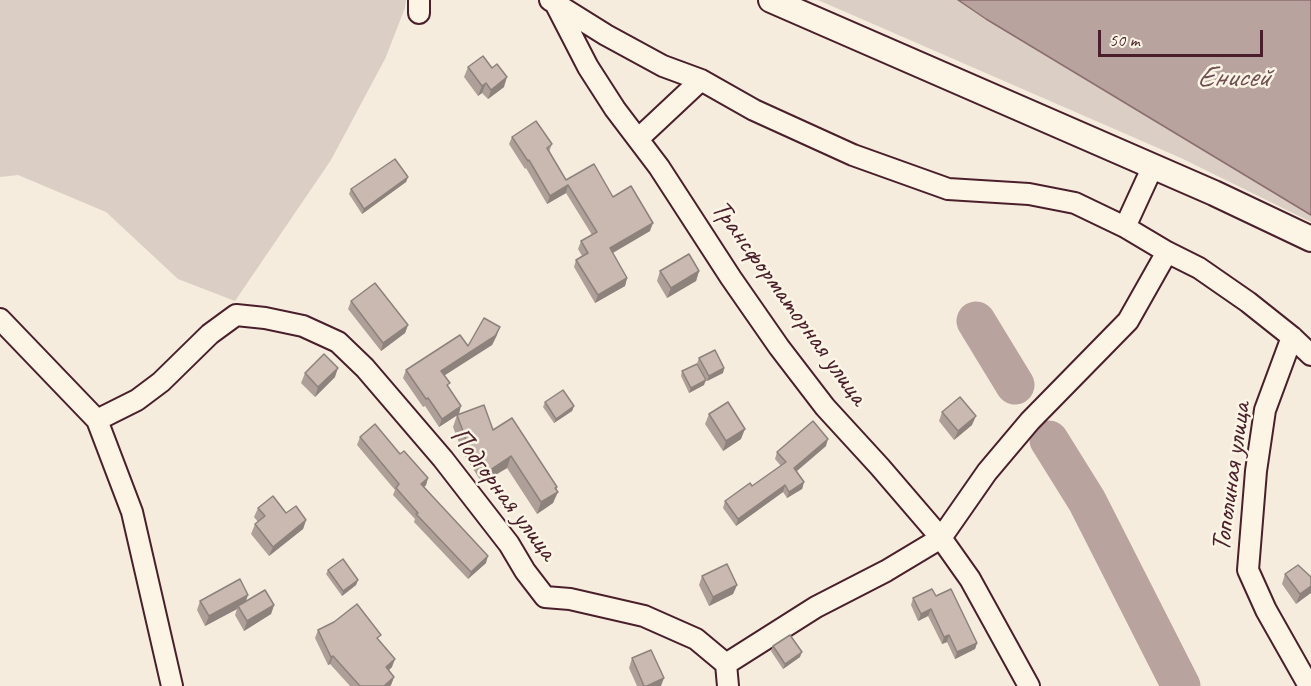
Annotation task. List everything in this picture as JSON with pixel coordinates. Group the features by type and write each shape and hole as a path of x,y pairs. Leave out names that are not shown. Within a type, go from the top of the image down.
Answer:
{"street":[{"path":"771,0 1214,192 1311,239"},
{"path":"553,2 606,35 663,66 701,80 754,110 853,155 948,189 1029,194 1075,203 1125,227 1198,268 1248,302 1311,355"},
{"name":"Трансформаторная улица","path":"553,2 588,68 615,109 659,167 779,347 825,407 941,538 970,579 1029,686"},
{"path":"638,139 701,80"},
{"path":"1125,227 1153,166"},
{"path":"728,686 726,663 816,607 886,571 941,538 987,472 1030,421 1128,321 1167,252"},
{"name":"Подгорная улица","path":"97,420 137,400 161,382 210,334 236,315 303,326 338,342 365,368 443,459 509,544 525,571 545,597 570,599 644,616 696,639 726,663"},
{"path":"0,319 97,420 132,512 172,686"},
{"name":"Тополиная улица","path":"1292,337 1265,410 1256,471 1248,570 1266,610 1309,686"}],"shaded area":[{"path":"0,0 406,0 385,59 331,160 235,301 178,279 106,212 18,175 0,177"},
{"path":"818,0 958,0 1311,215 1311,222 1181,158"}],"water":[{"name":"Енисей","path":"958,0 1311,0 1311,215 986,19"}],"building":[{"path":"483,56 492,68 497,64 507,77 491,90 486,83 482,86 468,67"},
{"path":"536,121 552,144 547,148 566,180 594,164 613,197 631,186 653,223 610,248 627,278 598,295 576,260 588,253 581,241 597,232 568,185 550,196 529,160 512,137"},
{"path":"395,159 408,177 364,209 351,189"},
{"path":"689,254 699,271 671,288 660,271"},
{"path":"375,283 408,325 383,343 351,301"},
{"path":"484,318 500,327 495,336 441,371 450,383 447,385 461,406 442,419 406,370 460,335 468,346"},
{"path":"715,350 724,368 709,376 699,358"},
{"path":"324,354 338,368 318,387 305,373"},
{"path":"697,364 706,380 691,388 682,371"},
{"path":"563,390 574,406 556,419 545,402"},
{"path":"960,397 976,416 958,431 942,412"},
{"path":"728,402 745,429 726,441 709,414"},
{"path":"484,405 493,430 512,418 558,492 541,502 511,456 487,472 467,442 457,415"},
{"path":"813,421 828,439 794,468 804,482 789,492 785,485 738,519 725,501 750,483 752,486 786,462 777,452"},
{"path":"375,424 400,454 404,451 428,478 421,484 488,556 471,572 416,514 418,513 396,488 399,484 360,437"},
{"path":"273,496 286,513 296,506 306,520 273,547 255,524 265,516 258,508"},
{"path":"343,559 358,580 343,591 328,570"},
{"path":"727,564 737,585 713,597 702,576"},
{"path":"1298,565 1311,577 1311,586 1300,594 1285,574"},
{"path":"240,579 248,595 209,616 200,601"},
{"path":"932,589 936,596 951,589 977,643 957,652 949,635 944,637 931,609 921,614 913,598"},
{"path":"265,590 274,605 247,621 238,606"},
{"path":"357,604 381,635 377,638 395,659 386,667 394,677 384,686 360,686 333,656 331,657 318,630 334,622"},
{"path":"790,635 802,652 785,664 773,646"},
{"path":"651,650 664,678 644,686 632,658"}],"waterway":[{"path":"976,321 1015,385"},
{"path":"1049,440 1087,501 1181,686"}]}
